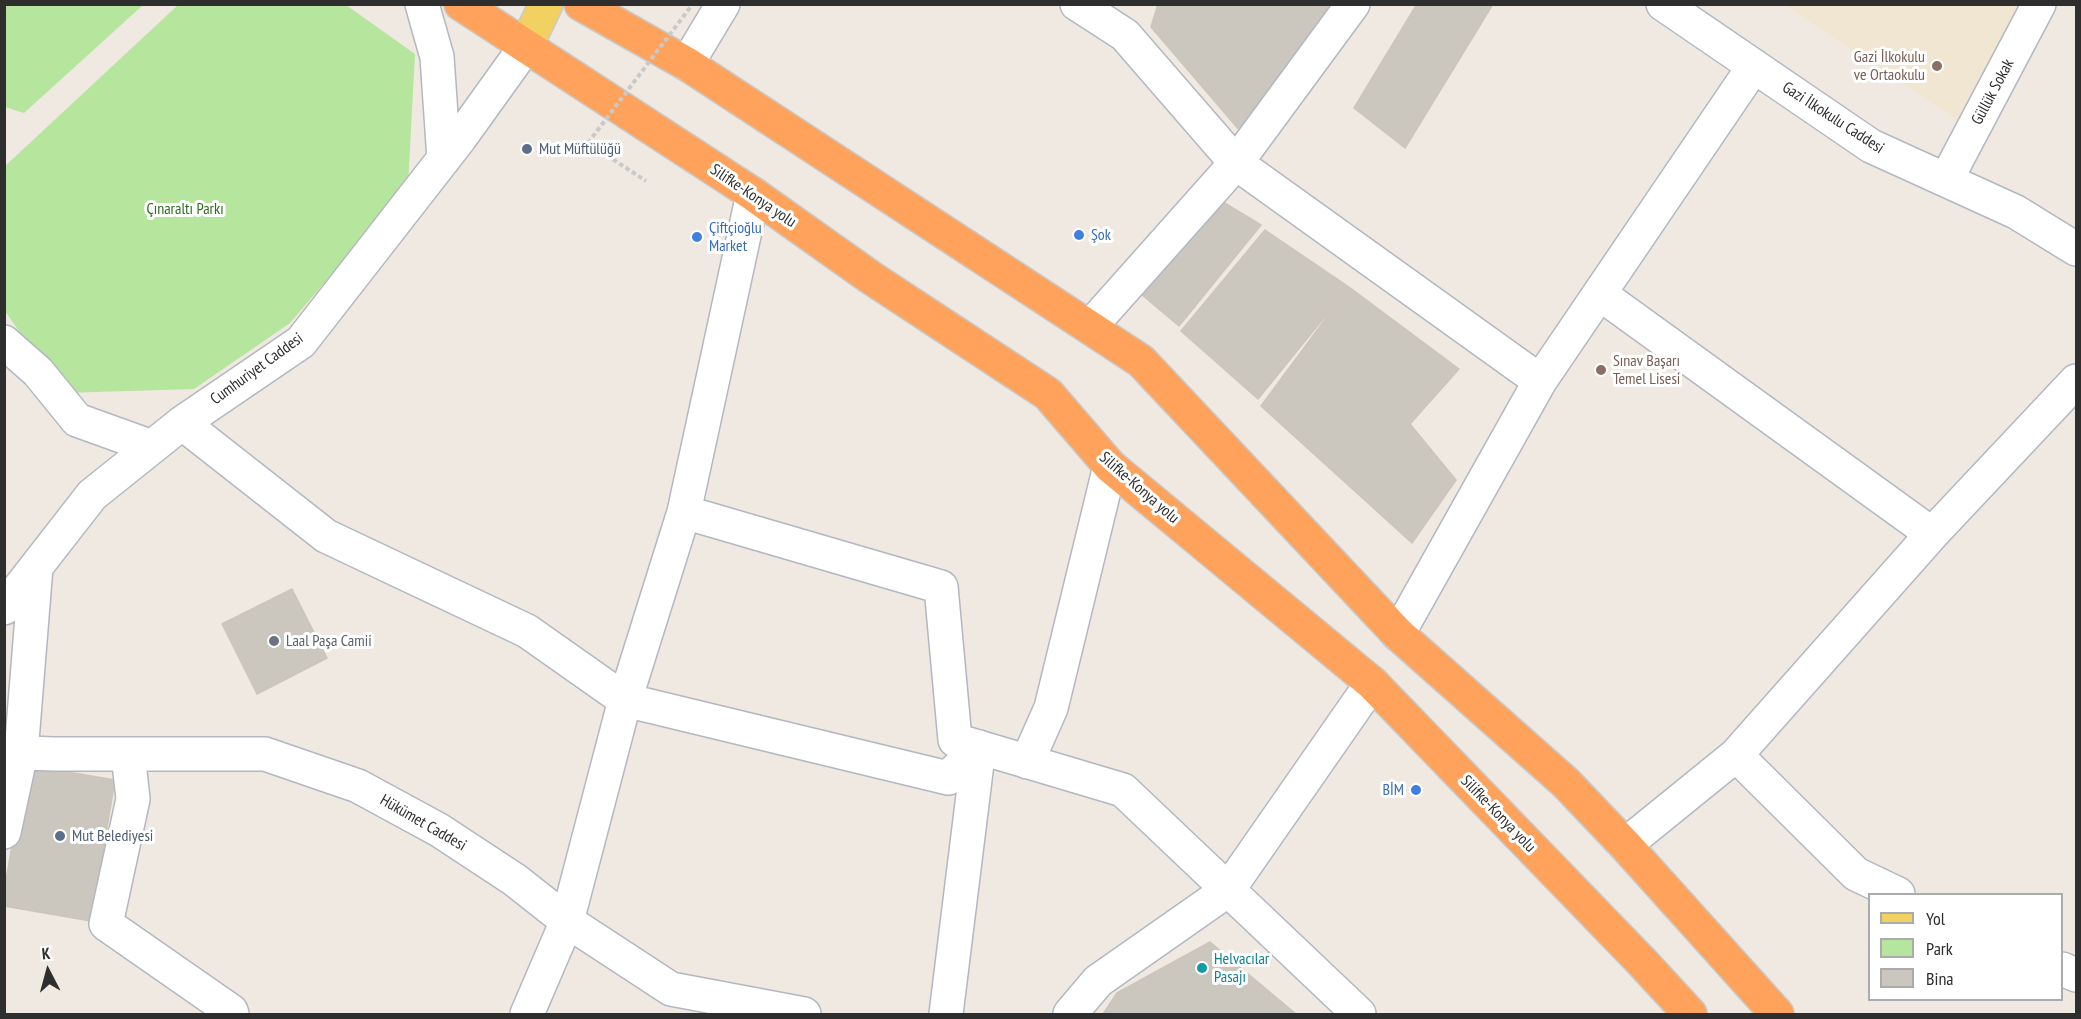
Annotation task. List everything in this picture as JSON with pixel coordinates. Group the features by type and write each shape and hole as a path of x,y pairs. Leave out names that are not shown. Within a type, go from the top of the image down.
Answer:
{"highway":[{"name":"Silifke-Konya yolu","path":"461,4 753,194 870,277 1048,394 1110,466 1372,683 1690,1014"},
{"path":"581,4 687,64 1141,361 1398,634 1566,783 1777,1014"}],"main road":[{"path":"526,46 546,4"}],"street":[{"path":"422,4 437,57 444,159"},
{"path":"687,64 723,4"},
{"path":"1077,4 1125,35 1236,163 1540,381"},
{"path":"1090,327 1236,163 1353,4"},
{"name":"Gazi İlkokulu Caddesi","path":"1663,4 1871,146 2016,212 2076,249"},
{"name":"Güllük Sokak","path":"1946,180 2039,4"},
{"name":"Cumhuriyet Caddesi","path":"4,608 92,495 182,423 301,342 444,159 526,46"},
{"path":"1398,634 1540,381 1754,66"},
{"path":"526,1014 567,921 625,700 684,512 753,194"},
{"path":"1600,294 1932,534"},
{"path":"4,342 38,372 77,420 152,447"},
{"path":"1625,845 1736,755 1932,534 2076,381"},
{"path":"182,423 326,536 527,631 625,700 948,778 979,747"},
{"path":"1027,762 1051,708 1110,466"},
{"path":"684,512 941,587 955,740 1123,790 1359,1014"},
{"path":"4,832 36,567"},
{"path":"1070,1014 1098,981 1228,890 1372,683"},
{"path":"946,1014 979,747"},
{"name":"Hükümet Caddesi","path":"13,752 265,754 358,786 439,830 515,880 567,921 671,989 804,1014"},
{"path":"128,754 133,798 106,924 231,1011 232,1014"},
{"path":"1736,755 1856,874 1896,893"}],"path":[{"path":"646,181 588,143 692,4"}],"shaded area":[{"name":"Gazi İlkokulu ve Ortaokulu","path":"1783,4 2031,5 1968,127"}],"green space":[{"path":"4,5 143,5 24,113 5,107"},
{"name":"Çınaraltı Parkı","path":"178,5 346,5 415,54 408,185 290,323 194,389 62,393 5,311 4,167"}],"building":[{"path":"1158,4 1338,4 1241,132 1151,27"},
{"path":"1417,4 1493,4 1405,148 1354,108"},
{"path":"1218,199 1261,225 1179,326 1135,289"},
{"path":"1265,230 1349,287 1258,399 1181,331"},
{"path":"1349,287 1459,369 1410,424 1456,480 1412,543 1261,406"},
{"name":"Laal Paşa Camii","path":"292,589 327,658 257,694 222,624"},
{"name":"Mut Belediyesi","path":"26,765 115,780 91,921 4,906 4,892"},
{"name":"Helvacılar Pasajı","path":"1210,942 1296,1014 1103,1014 1117,993"}],"place":[{"name":"Gazi İlkokulu ve Ortaokulu","path":"1937,66"},
{"name":"Mut Müftülüğü","path":"527,149"},
{"name":"Şok","path":"1079,235"},
{"name":"Çiftçioğlu Market","path":"697,237"},
{"name":"Sınav Başarı Temel Lisesi","path":"1601,370"},
{"name":"Laal Paşa Camii","path":"274,641"},
{"name":"BİM","path":"1416,790"},
{"name":"Mut Belediyesi","path":"60,836"},
{"name":"Helvacılar Pasajı","path":"1202,968"}]}
